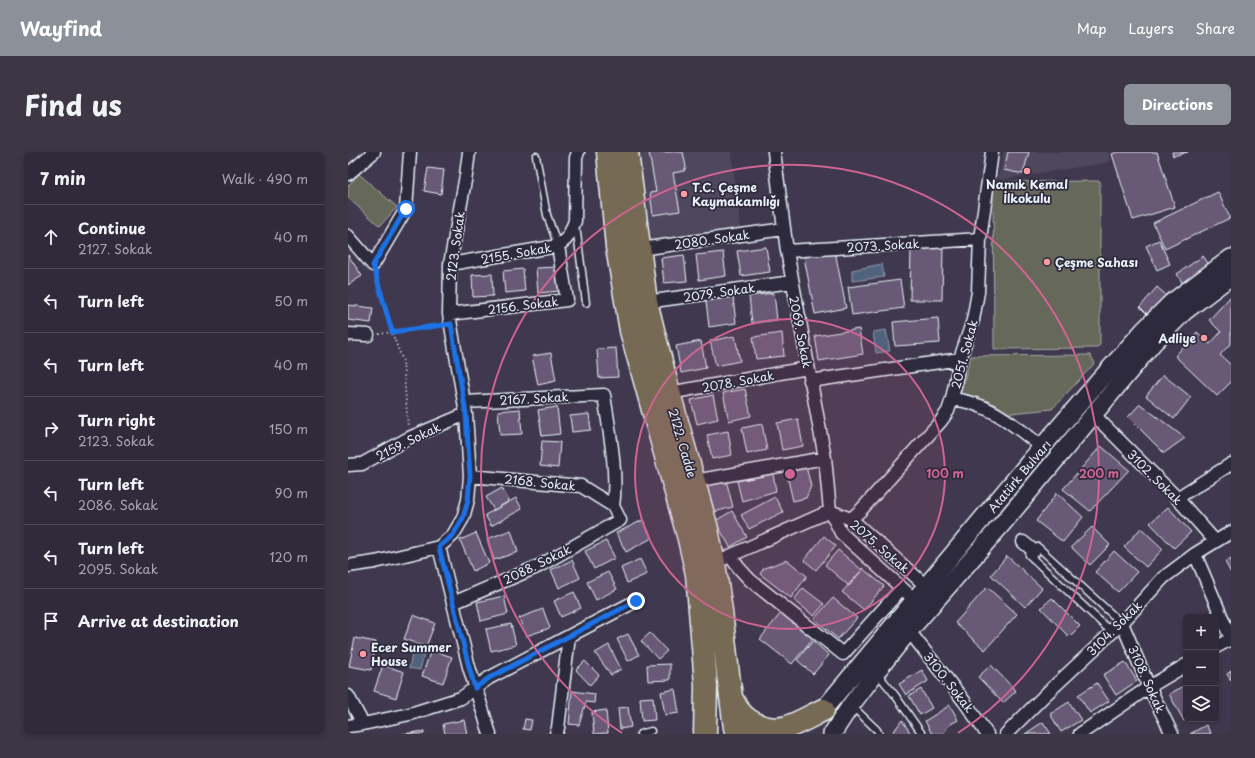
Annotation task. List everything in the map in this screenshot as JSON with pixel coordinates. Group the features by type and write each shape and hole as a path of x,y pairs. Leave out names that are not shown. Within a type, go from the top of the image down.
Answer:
{"highway":[{"name":"2122. Cadde","path":"608,152 617,247 631,331 689,539 697,574 706,685 705,734"},
{"name":"2122. Cadde","path":"626,152 646,302 669,394 706,525 722,559 721,611 735,728 739,734"},
{"path":"706,685 712,734"},
{"path":"731,697 740,712 747,719 767,728 786,728 823,710"},
{"path":"803,734 823,710"}],"main road":[{"name":"Atatürk Bulvarı","path":"823,710 1042,447 1143,331 1171,302 1231,258"},
{"name":"Atatürk Bulvarı","path":"832,734 851,705 909,631 1003,523 1153,343 1186,311 1231,276"}],"street":[{"path":"348,174 374,152"},
{"path":"348,236 373,265 406,209 410,152"},
{"name":"2123. Sokak","path":"348,566 376,562 439,547 453,535 463,518 468,500 470,476 465,408 450,319 450,264 466,174 468,152"},
{"path":"558,246 566,239 573,227 575,214 576,158 578,152"},
{"name":"2069. Sokak","path":"774,152 786,251 824,458 830,511"},
{"name":"2051. Sokak","path":"850,519 861,510 942,421 948,411 960,359 973,320 978,292 980,239 992,152"},
{"name":"2080. Sokak","path":"640,249 784,229"},
{"name":"2073. Sokak","path":"786,251 980,239"},
{"name":"2155. Sokak","path":"450,264 558,246"},
{"name":"2156. Sokak","path":"450,319 567,300 558,246"},
{"name":"2079. Sokak","path":"646,302 792,282"},
{"path":"348,334 368,335"},
{"path":"810,381 960,359"},
{"name":"2078. Sokak","path":"669,394 808,368"},
{"name":"2167. Sokak","path":"465,408 604,395 611,439 615,484 613,506"},
{"path":"952,399 974,403 991,410 1042,447"},
{"name":"2159. Sokak","path":"348,465 362,464 465,408"},
{"name":"3102. Sokak","path":"1093,414 1176,498 1215,541"},
{"path":"694,481 824,458"},
{"path":"1176,498 1231,464"},
{"name":"2168. Sokak","path":"470,476 581,486 613,506"},
{"name":"2088. Sokak","path":"453,603 539,566 620,520 613,506"},
{"path":"722,559 830,511 841,533 915,600"},
{"name":"2075. Sokak","path":"830,511 850,519 926,586"},
{"name":"3104. Sokak","path":"1006,734 1119,625 1163,578 1195,554 1231,532"},
{"path":"1023,542 1034,551"},
{"path":"439,547 475,688 490,734"},
{"path":"1195,554 1231,639 1219,645"},
{"path":"722,559 739,568 750,580 843,654 902,588"},
{"path":"348,726 410,714 461,698 489,678 636,601"},
{"name":"3108. Sokak","path":"1119,625 1172,734"},
{"name":"3100. Sokak","path":"909,631 964,701 987,734"},
{"path":"556,734 569,636"},
{"path":"1080,734 1149,687 1183,667"},
{"path":"348,696 363,724"}],"lane":[{"path":"536,156 547,215 558,246"},
{"path":"573,227 577,233 586,303"},
{"path":"1038,547 1116,617 1119,625 1106,627 1029,555 1038,547"},
{"path":"876,672 896,695 922,734"},
{"path":"851,705 877,730 879,734"},
{"path":"640,734 651,731"}],"path":[{"path":"373,265 392,332 403,361 409,438"},
{"path":"368,335 392,332 450,319"}],"shaded area":[{"name":"T.C. Çeşme Kaymakamlığı","path":"627,152 731,152 742,235 640,249"},
{"name":"Namık Kemal İlkokulu","path":"1004,152 1108,152 1110,162 998,180"}],"green space":[{"path":"359,174 397,207 380,226 348,198 348,186"},
{"name":"Çeşme Sahası","path":"1100,181 1100,345 1095,348 994,349 993,182"},
{"path":"1090,355 1095,363 1052,409 1001,414 960,396 971,356"}],"water":[{"path":"882,264 884,277 852,281 852,270"},
{"path":"886,330 890,351 876,353 873,332"},
{"path":"413,651 424,654 420,670 409,668"}],"building":[{"name":"T.C. Çeşme Kaymakamlığı","path":"649,152 683,152 686,167 684,171 673,173 680,211 653,215 650,193 656,192"},
{"path":"1008,152 1029,152 1023,174 1004,170"},
{"path":"1117,152 1157,152 1175,207 1133,220 1112,154"},
{"path":"1172,152 1188,152 1173,156"},
{"path":"428,168 444,170 441,194 424,191"},
{"path":"1218,192 1230,218 1165,249 1153,223"},
{"path":"1159,240 1170,264 1157,270 1146,246"},
{"path":"766,247 770,272 741,276 737,251"},
{"path":"911,247 943,247 942,300 910,300"},
{"path":"835,251 846,308 815,314 804,257"},
{"path":"723,252 726,276 699,280 696,255"},
{"path":"348,255 362,276 348,285"},
{"path":"684,255 687,281 664,283 661,258"},
{"path":"1203,256 1210,266 1183,284 1177,274"},
{"path":"558,267 560,291 538,293 536,268"},
{"path":"523,269 525,291 505,293 503,271"},
{"path":"492,274 493,296 473,297 472,275"},
{"path":"900,280 904,308 852,315 848,287"},
{"path":"1157,287 1166,295 1148,315 1140,307"},
{"path":"774,293 777,320 752,323 749,296"},
{"path":"1231,296 1231,343 1220,355 1231,365 1231,382 1217,396 1175,356 1197,332 1210,344 1221,332 1209,320"},
{"path":"733,297 736,323 709,327 706,301"},
{"path":"348,305 373,308 371,323 348,320"},
{"path":"938,318 940,343 895,346 893,322"},
{"path":"859,329 863,354 819,361 815,336"},
{"path":"782,333 784,356 756,359 753,337"},
{"path":"735,336 740,361 716,366 710,341"},
{"path":"701,341 706,368 681,373 676,346"},
{"path":"616,348 618,377 599,378 597,349"},
{"path":"551,353 556,381 538,385 532,356"},
{"path":"1163,375 1191,397 1174,419 1146,396"},
{"path":"745,389 751,416 729,421 723,393"},
{"path":"713,395 718,419 697,424 691,400"},
{"path":"1140,404 1185,438 1164,453 1128,417"},
{"path":"557,407 560,434 542,436 538,410"},
{"path":"520,409 522,434 500,435 498,411"},
{"path":"589,414 591,430 572,432 570,416"},
{"path":"798,419 803,446 782,450 777,423"},
{"path":"762,424 767,450 747,454 742,428"},
{"path":"728,431 732,455 712,459 707,435"},
{"path":"542,441 560,442 558,468 540,466"},
{"path":"1101,446 1129,470 1090,511 1063,489"},
{"path":"806,467 811,486 806,498 793,501 786,471"},
{"path":"773,474 776,491 742,501 737,481"},
{"path":"726,480 733,507 714,512 707,486"},
{"path":"502,488 509,501 494,510 486,497"},
{"path":"1057,493 1083,517 1063,542 1036,521"},
{"path":"775,497 783,512 749,529 741,515"},
{"path":"516,498 522,509 491,526 485,515"},
{"path":"1168,507 1191,532 1174,548 1150,523"},
{"path":"732,511 747,537 730,547 715,521"},
{"path":"643,520 652,538 626,552 616,533"},
{"path":"1092,527 1110,545 1090,565 1071,547"},
{"path":"1141,528 1163,549 1146,567 1124,547"},
{"path":"511,530 518,552 494,560 487,539"},
{"path":"476,533 489,563 473,571 460,540"},
{"path":"824,536 836,546 816,570 804,560"},
{"path":"606,541 615,558 594,569 585,551"},
{"path":"838,550 862,570 849,586 825,565"},
{"path":"1114,551 1137,572 1118,592 1095,572"},
{"path":"1007,556 1042,588 1025,607 991,575"},
{"path":"1231,558 1231,573 1225,562"},
{"path":"640,559 647,574 627,583 621,568"},
{"path":"572,560 580,578 559,588 551,570"},
{"path":"787,560 807,576 791,598 760,574 764,568"},
{"path":"862,568 884,586 864,610 842,592 862,570"},
{"path":"608,572 617,589 596,600 587,582"},
{"path":"987,587 1017,614 985,650 955,623"},
{"path":"803,588 824,604 814,616 794,600"},
{"path":"574,592 581,608 561,617 554,601"},
{"path":"504,596 508,614 481,621 477,602"},
{"path":"833,598 857,618 838,639 814,619"},
{"path":"1052,598 1080,626 1069,637 1041,608"},
{"path":"543,609 550,628 526,636 519,618"},
{"path":"781,613 813,638 792,664 760,639"},
{"path":"413,615 435,623 426,647 404,639"},
{"path":"511,624 516,645 491,651 486,629"},
{"path":"650,633 667,651 658,659 641,641"},
{"path":"628,634 639,655 628,661 617,639"},
{"name":"Ecer Summer House","path":"355,638 376,642 371,670 349,666"},
{"path":"813,641 829,655 813,674 797,660"},
{"path":"609,645 621,669 611,675 595,653"},
{"path":"431,650 452,657 443,683 422,676"},
{"path":"585,661 599,675 590,685 576,670"},
{"path":"1125,662 1137,681 1116,695 1103,675"},
{"path":"670,664 670,680 648,681 647,665"},
{"path":"383,665 404,672 396,698 374,691"},
{"path":"991,665 1016,691 1003,703 978,677"},
{"path":"922,670 928,681 906,695 899,684"},
{"path":"1231,671 1231,681 1227,674"},
{"path":"1097,683 1109,701 1090,713 1078,695"},
{"path":"1183,687 1183,719 1169,694"},
{"path":"675,689 679,713 665,715 661,692"},
{"path":"921,689 932,708 920,715 909,696"},
{"path":"572,691 595,694 594,703 586,702 579,725 569,724"},
{"path":"653,697 655,720 642,721 640,698"},
{"path":"1069,702 1081,720 1061,732 1050,714"},
{"path":"950,705 958,720 949,725 943,734 932,734 925,721"},
{"path":"628,707 631,727 620,729 618,708"},
{"path":"606,710 608,733 594,734 592,712"},
{"path":"525,719 532,720 530,730 523,729"},
{"path":"464,720 467,734 445,734 443,724"},
{"path":"902,720 911,734 892,734"},
{"path":"1043,722 1051,734 1025,734"},
{"path":"1206,725 1211,734 1190,734"},
{"path":"424,731 424,734 403,734"}],"place":[{"name":"Namık Kemal İlkokulu","path":"1027,171"},
{"name":"T.C. Çeşme Kaymakamlığı","path":"684,194"},
{"name":"Çeşme Sahası","path":"1047,262"},
{"name":"Adliye","path":"1204,338"},
{"name":"Ecer Summer House","path":"363,654"}],"route":[{"path":"406,209 373,265 392,332 451,324 466,414 470,476 468,500 463,518 453,535 439,547 475,688 489,678 636,601"}]}
